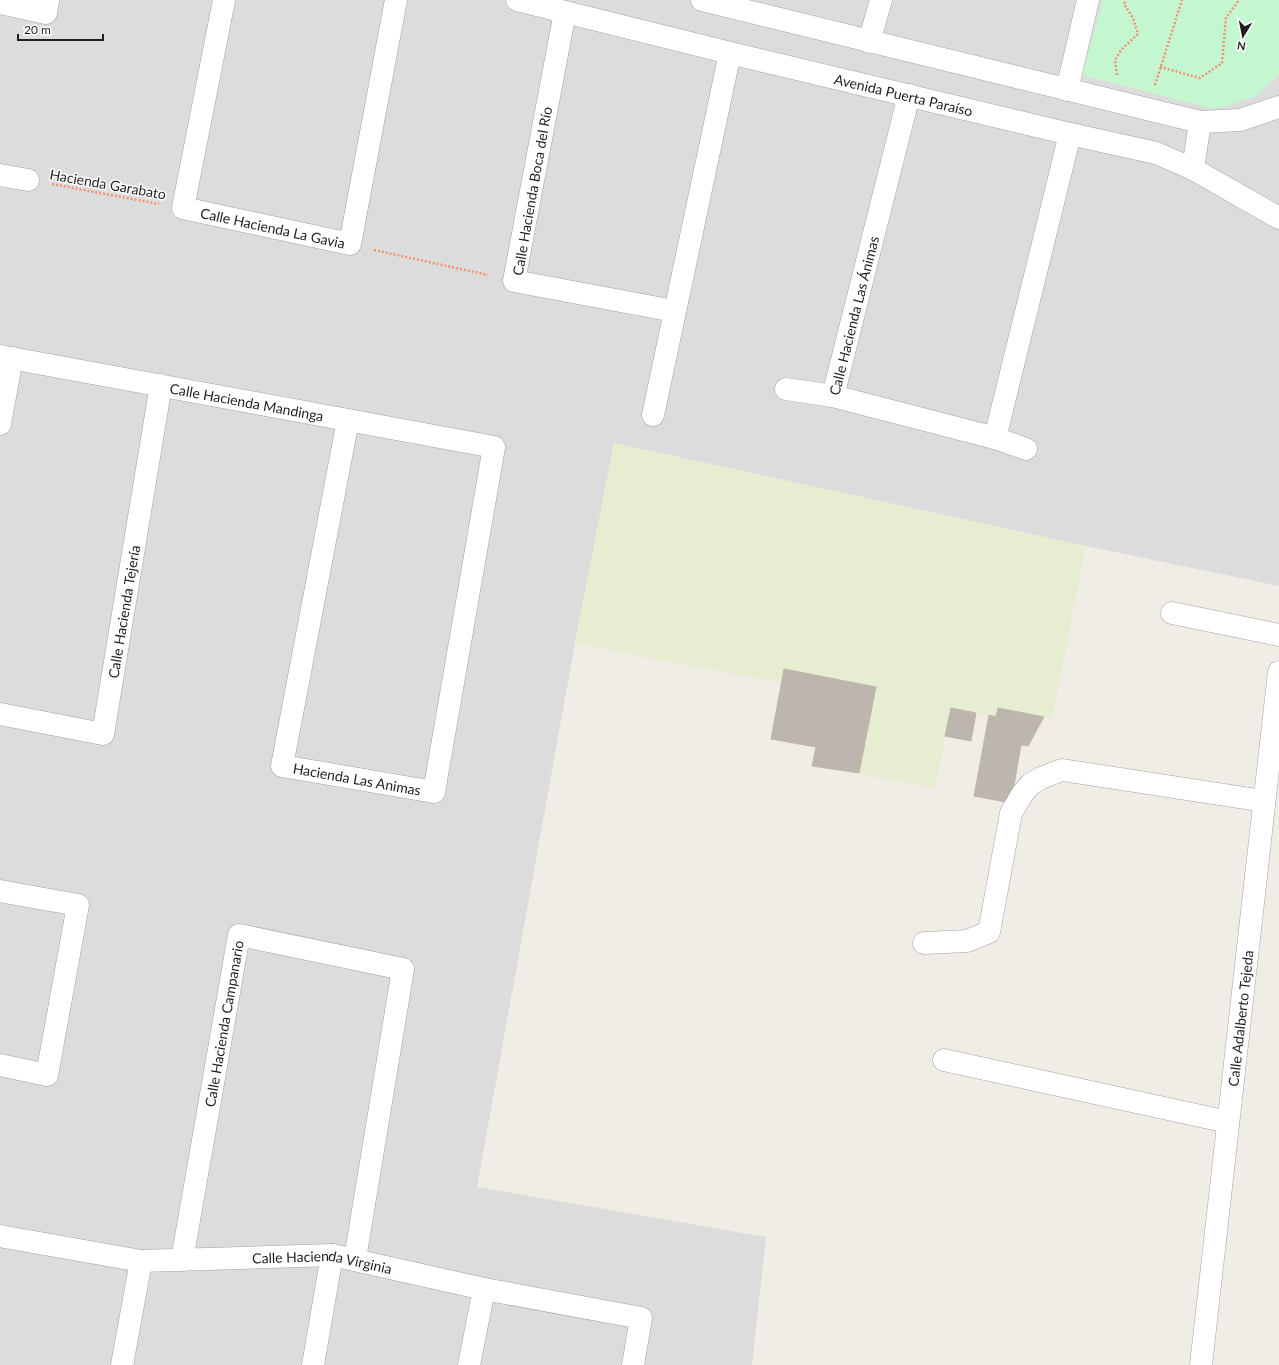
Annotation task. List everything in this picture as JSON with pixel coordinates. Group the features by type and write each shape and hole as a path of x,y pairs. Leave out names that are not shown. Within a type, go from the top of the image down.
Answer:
{"street":[{"path":"0,3 46,13 48,0"},
{"name":"Calle Hacienda La Gavia","path":"224,0 183,208 350,244 396,0"},
{"name":"Avenida Puerta Paraíso","path":"517,0 730,53 1156,153 1193,169 1279,218"},
{"path":"702,0 738,4 869,42 1200,122 1240,120 1279,107"},
{"path":"869,42 881,0"},
{"path":"1067,90 1088,0"},
{"name":"Calle Hacienda Boca del Río","path":"565,12 514,281 674,311"},
{"path":"653,415 730,53"},
{"name":"Calle Hacienda Las Ánimas","path":"908,95 833,396 995,438 1026,449"},
{"path":"1193,169 1200,122"},
{"path":"995,438 1070,134"},
{"path":"0,175 28,180"},
{"path":"0,424 6,357"},
{"name":"Calle Hacienda Mandinga","path":"6,357 494,447"},
{"name":"Calle Hacienda Tejería","path":"0,714 103,734 161,385"},
{"path":"786,389 833,396"},
{"name":"Hacienda Las Animas","path":"348,420 282,766 434,792 494,447"},
{"path":"1172,613 1279,635"},
{"name":"Calle Adalberto Tejeda","path":"1201,1365 1279,672"},
{"path":"924,943 967,941 988,932 1011,813 1022,793 1041,778 1051,773 1062,770 1264,801"},
{"path":"0,890 78,905 47,1075 0,1065"},
{"name":"Calle Hacienda Campanario","path":"182,1260 239,935 403,969 355,1259"},
{"path":"944,1060 1228,1122"},
{"name":"Calle Hacienda Virginia","path":"0,1236 140,1261 332,1255 355,1259 484,1289 641,1318 633,1365"},
{"path":"313,1365 332,1255"},
{"path":"122,1365 140,1261"},
{"path":"470,1365 484,1289"}],"path":[{"path":"1116,102 1118,84 1115,60 1121,50 1138,34 1133,18 1124,4 1126,0"},
{"path":"1145,109 1152,93 1182,0"},
{"path":"1160,67 1200,78 1222,64 1226,18 1239,0"},
{"name":"Hacienda Garabato","path":"28,180 183,208"},
{"path":"350,244 514,281"}],"shaded area":[{"path":"0,0 1279,0 1279,586 1086,546 614,443 575,643 477,1187 766,1237 752,1365 0,1365"}],"green space":[{"path":"1103,0 1279,0 1279,74 1256,96 1213,109 1082,75"},
{"path":"614,443 1086,546 1052,719 998,708 996,717 951,708 935,788 859,773 876,687 784,669 781,683 575,643"}],"building":[{"path":"784,669 876,687 859,773 812,766 816,747 771,739"},
{"path":"951,708 976,713 971,741 945,736"},
{"path":"998,708 1044,717 1028,746 1021,745 1011,803 974,796 989,715 996,717"}]}
